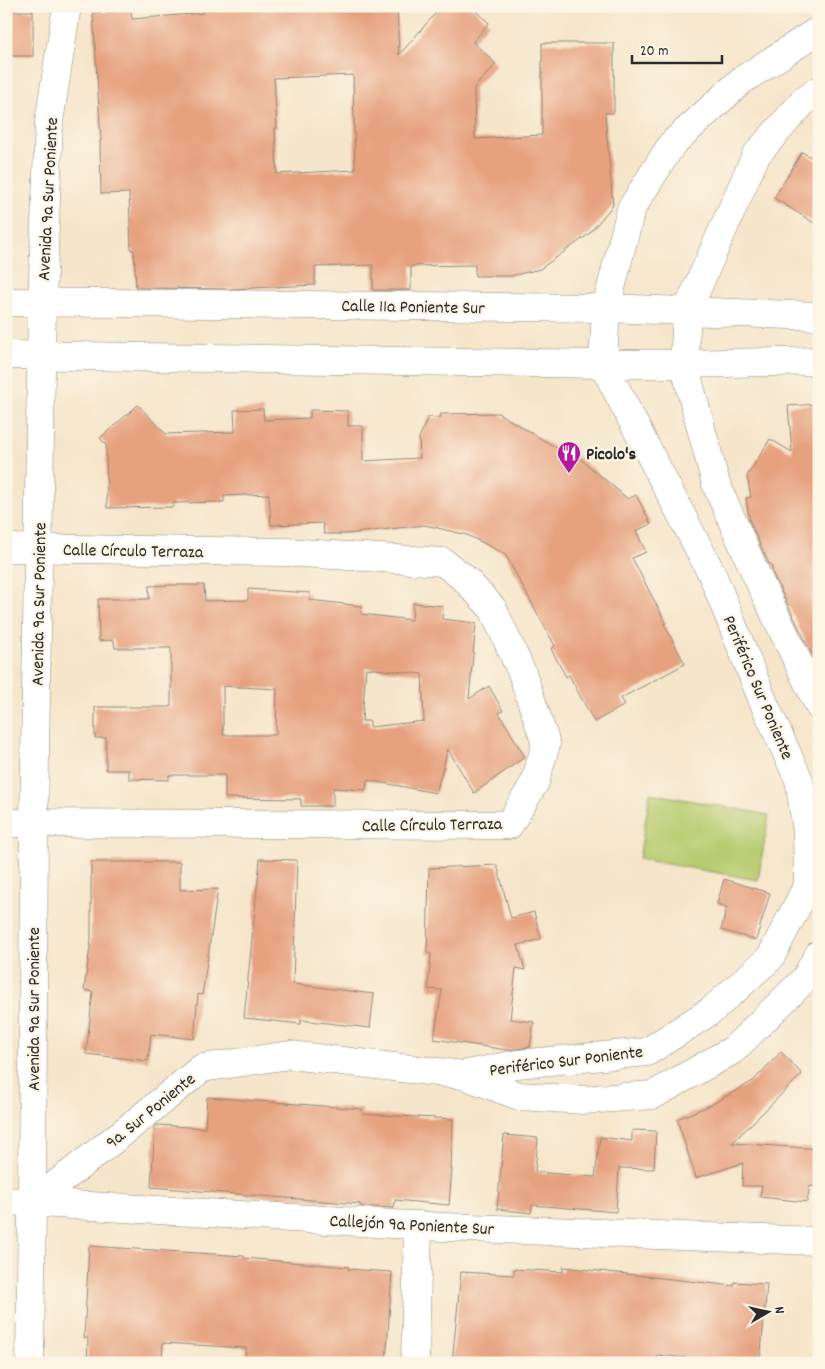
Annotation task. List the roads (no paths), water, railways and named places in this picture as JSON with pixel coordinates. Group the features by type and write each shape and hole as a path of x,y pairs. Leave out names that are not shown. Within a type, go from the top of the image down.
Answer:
{"main road":[{"name":"Avenida 9a Sur Poniente","path":"30,1363 19,1202 34,823 42,302 49,122 66,6"},
{"path":"603,364 606,308 631,209 672,144 741,81 819,30"},
{"path":"819,90 803,102 756,155 687,311 684,364 716,484 759,581 819,706"},
{"name":"Calle 11a Poniente Sur","path":"6,302 606,308 819,316"},
{"path":"6,356 603,364 819,361"},
{"name":"Periférico Sur Poniente","path":"463,1075 517,1064 647,1052 712,1010 770,958 808,885 807,831 799,780 763,701 712,574 603,364"},
{"name":"Calle Círculo Terraza","path":"6,548 286,552 443,562 466,579 493,609 522,673 546,744 535,782 509,825 358,826 6,823"},
{"name":"Periférico Sur Poniente","path":"463,1075 519,1096 584,1100 653,1095 733,1050 805,979 819,954"},
{"name":"9a. Sur Poniente","path":"19,1202 126,1130 202,1068 290,1056 463,1075"},
{"name":"Callejón 9a Poniente Sur","path":"19,1202 418,1225 819,1241"},
{"path":"415,1363 418,1225"}],"place":[{"name":"Picolo's","path":"569,474"}]}
